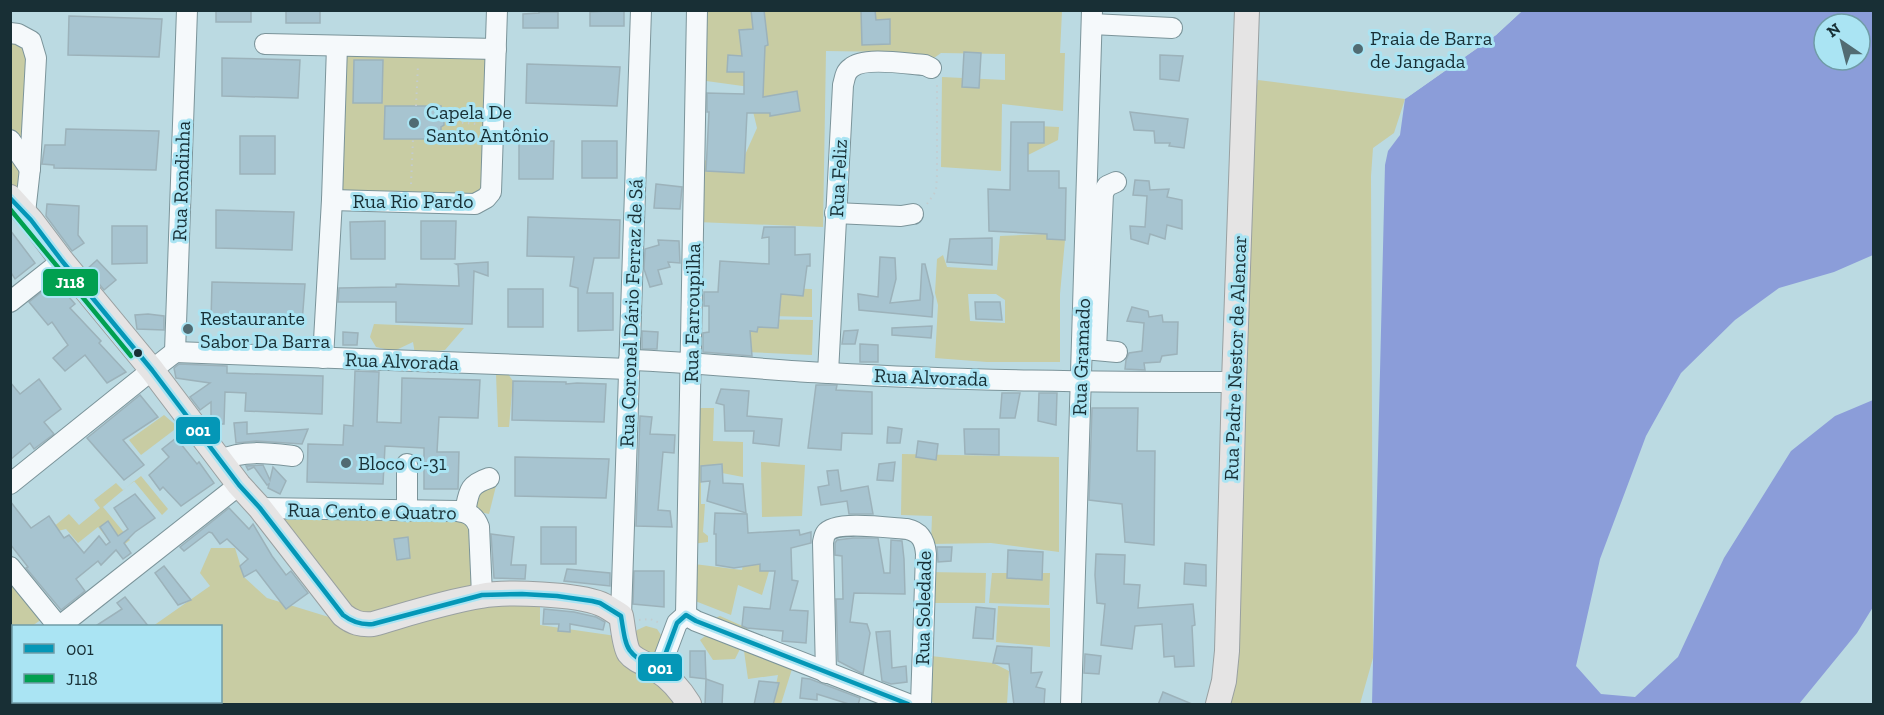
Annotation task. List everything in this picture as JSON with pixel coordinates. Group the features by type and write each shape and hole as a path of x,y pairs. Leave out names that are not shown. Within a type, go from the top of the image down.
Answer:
{"main road":[{"name":"Rua Padre Nestor de Alencar","path":"1218,705 1224,681 1227,651 1246,10"},
{"path":"18,205 152,369 239,485 260,508 343,615 356,623 373,624 482,595 522,594 574,598 600,603 622,622 630,654 659,671 676,687 689,705"}],"street":[{"name":"Rua Rondinha","path":"176,352 187,10"},
{"name":"Rua Rio Pardo","path":"332,200 475,204 486,198 491,192 497,10"},
{"name":"Rua Coronel Dário Ferraz de Sá","path":"622,622 640,10"},
{"name":"Rua Farroupilha","path":"686,615 697,10"},
{"path":"1092,17 1172,28"},
{"name":"Rua Gramado","path":"1071,705 1081,382 1089,349 1092,17"},
{"path":"10,33 18,34 31,41 36,58 30,169 18,205"},
{"path":"266,45 496,49"},
{"name":"Rua Rio Pardo","path":"323,358 332,200 337,46"},
{"name":"Rua Feliz","path":"828,373 835,213 843,85 846,73 856,64 868,62 925,65 931,68"},
{"path":"10,140 30,169"},
{"path":"1116,182 1107,186 1103,193 1089,349 1117,352"},
{"path":"835,213 901,216 913,214"},
{"path":"10,302 62,261"},
{"name":"Rua Alvorada","path":"176,352 629,365 691,362 828,373 1081,382 1234,382"},
{"path":"10,484 176,352"},
{"path":"220,460 234,455 262,452 292,456"},
{"path":"407,464 407,511"},
{"path":"465,512 470,489 476,483 489,478"},
{"path":"62,625 239,485"},
{"name":"Rua Cento e Quatro","path":"260,508 465,512 472,514 479,527 482,595"},
{"name":"Rua Soledade","path":"826,673 823,542 826,532 833,527 844,525 915,531 925,543 926,554 921,705"},
{"path":"10,567 57,625"},
{"path":"659,671 677,623 686,615 826,673 884,700 908,705"}],"path":[{"path":"416,106 419,47"},
{"path":"913,214 922,208 936,191 937,78 936,71 931,68"},
{"path":"444,121 494,125"},
{"path":"410,202 414,139"},
{"path":"622,622 642,619 656,621 667,630 670,643"}],"green space":[{"path":"700,11 1062,11 1060,53 1065,53 1063,111 1002,104 1001,171 941,167 942,77 1005,80 1005,54 941,53 934,58 893,52 826,51 823,227 697,222 698,161 744,157 757,128 750,99 750,87 699,80"},
{"path":"10,37 29,52 23,202 11,190"},
{"path":"337,46 496,49 486,198 332,200"},
{"path":"1258,80 1405,99 1394,133 1373,148 1371,176 1373,658 1360,704 1228,704 1241,590 1240,489 1255,99"},
{"path":"1037,126 1059,127 1058,140 1026,156 1023,134"},
{"path":"1047,234 1047,239 1065,240 1060,294 1060,362 987,362 935,358 938,305 935,293 937,259 943,255 947,267 997,270 1000,236","holes":["968,294 996,294 1005,300 1005,323 970,321"]},
{"path":"770,288 812,289 812,317 771,316"},
{"path":"750,319 813,320 812,355 745,352"},
{"path":"374,324 464,328 445,350 415,354 413,342 394,351 376,347 370,337"},
{"path":"496,374 508,374 513,381 509,427 498,427"},
{"path":"683,408 714,408 713,441 743,442 743,477 701,469 701,504 705,504 703,532 708,536 708,542 692,544"},
{"path":"164,415 178,427 141,455 129,440"},
{"path":"902,454 1059,457 1059,552 991,543 931,544 932,516 901,515"},
{"path":"761,462 805,465 802,516 762,517"},
{"path":"141,476 168,509 162,515 134,481"},
{"path":"116,483 123,490 127,487 103,507 130,540 117,550 98,527 78,543 66,529 58,531 52,528 69,514 79,525 100,508 94,500"},
{"path":"490,485 496,486 489,514 480,512 481,594 361,622 256,497 475,512 476,491"},
{"path":"211,548 235,548 244,577 267,598 332,618 360,634 371,637 500,602 540,605 540,625 616,636 669,688 680,704 62,704 222,703 222,625 154,625 210,586 200,573"},
{"path":"745,555 772,561 762,595 738,585 731,615 690,599 694,564 742,570"},
{"path":"929,572 986,573 985,603 929,603"},
{"path":"992,573 1050,573 1049,605 989,603"},
{"path":"10,576 45,617 33,625 12,625 11,643"},
{"path":"998,606 1050,608 1050,647 996,642"},
{"path":"720,616 747,628 750,635 732,647 740,649 735,659 713,660 700,640 718,626 713,619"},
{"path":"646,626 657,629 663,638 659,653 650,659 631,639 637,630"},
{"path":"743,644 792,669 781,704 772,704 778,675 748,679"},
{"path":"931,656 993,663 1009,671 1007,704 938,704 928,701"}],"water":[{"path":"1522,11 1873,11 1873,255 1834,272 1779,288 1735,320 1681,373 1646,436 1600,559 1576,666 1601,694 1635,697 1678,657 1724,558 1791,451 1835,416 1873,400 1873,607 1857,633 1799,704 1372,704 1385,165 1388,151 1400,135 1405,99 1496,35"}],"pier":[{"path":"1517,10 1522,11 1496,35 1405,99 1419,86 1494,33"}],"building":[{"path":"216,10 251,10 251,22 216,22"},
{"path":"286,10 320,10 320,23 286,23"},
{"path":"624,10 624,26 590,26 590,12"},
{"path":"751,10 764,10 768,45 765,46 763,97 797,91 800,111 770,116 770,113 747,113 744,173 706,171 709,112 707,112 707,93 744,94 744,72 727,72 728,55 742,56 739,30 753,29"},
{"path":"861,10 875,10 876,20 890,19 890,44 862,45"},
{"path":"558,12 558,28 523,28 523,14"},
{"path":"69,16 162,19 159,57 68,55"},
{"path":"964,52 981,53 979,88 962,87"},
{"path":"1160,55 1183,56 1179,81 1160,79"},
{"path":"222,58 300,60 298,98 222,96"},
{"path":"354,60 383,60 382,103 353,103"},
{"path":"527,64 620,67 617,106 526,103"},
{"name":"Capela De Santo Antônio","path":"385,106 441,106 444,125 441,127 441,139 384,139"},
{"path":"1130,112 1188,119 1184,148 1169,146 1170,143 1155,143 1154,131 1134,130"},
{"path":"1011,122 1044,122 1044,143 1028,143 1028,171 1059,171 1059,188 1066,188 1065,240 1047,239 1047,234 989,231 988,189 1010,190"},
{"path":"66,129 159,131 156,170 54,168 54,165 42,164 45,145 65,145"},
{"path":"240,136 275,136 275,174 240,174"},
{"path":"519,141 554,141 553,179 519,179"},
{"path":"582,141 617,141 617,178 582,178"},
{"path":"1135,180 1149,181 1150,190 1169,189 1167,197 1182,200 1182,229 1167,225 1165,239 1150,234 1148,244 1131,239 1130,226 1145,227 1147,196 1133,195"},
{"path":"656,184 682,187 680,209 654,208"},
{"path":"47,204 79,206 78,235 84,243 72,251 46,216"},
{"path":"216,210 294,212 292,250 216,248"},
{"path":"528,217 620,220 619,258 594,258 587,293 613,293 613,330 578,331 578,288 570,286 574,257 527,256"},
{"path":"385,221 385,259 351,259 350,222"},
{"path":"421,221 456,221 455,259 421,259"},
{"path":"112,226 147,226 147,263 112,264"},
{"path":"764,227 795,227 795,255 810,254 810,266 807,266 803,296 781,294 778,328 758,327 757,332 750,331 752,356 703,352 703,333 709,332 709,306 704,306 704,292 718,292 720,261 769,264 769,237 762,238"},
{"path":"10,230 35,263 15,279 10,271"},
{"path":"992,238 992,265 947,262 950,239"},
{"path":"658,240 679,241 680,263 668,262 670,267 658,270 662,284 650,287 644,269 645,249 659,245"},
{"path":"880,257 895,258 896,279 890,303 920,300 922,264 925,264 933,297 932,317 859,310 858,294 878,297"},
{"path":"97,260 116,280 104,290 87,269"},
{"path":"488,262 488,276 474,271 472,324 396,322 396,302 338,302 339,288 396,287 396,284 459,286 458,265 456,264"},
{"path":"55,281 75,304 70,308 126,372 107,383 85,355 65,371 53,358 68,345 52,322 48,325 29,302"},
{"path":"212,282 305,284 302,323 211,321"},
{"path":"508,289 543,289 543,327 508,327"},
{"path":"975,302 1000,302 1002,320 976,319"},
{"path":"1132,307 1148,311 1149,317 1162,315 1163,322 1178,322 1177,354 1162,356 1160,362 1144,363 1145,370 1125,369 1129,353 1142,351 1144,323 1127,321"},
{"path":"135,315 164,316 164,330 137,329"},
{"path":"932,326 931,338 892,335 892,328"},
{"path":"858,330 855,344 842,344 844,331"},
{"path":"642,331 658,332 657,349 642,349"},
{"path":"343,332 358,333 357,345 343,345"},
{"path":"860,344 878,345 878,362 860,362"},
{"path":"179,364 227,366 227,373 323,376 322,414 245,411 246,393 225,392 224,424 211,424 211,402 200,410 190,397 210,383 176,378 174,368"},
{"path":"355,371 379,372 377,422 401,423 402,378 480,380 478,418 439,417 437,452 459,452 458,489 424,489 424,448 385,446 383,484 307,482 308,444 343,445 344,425 353,426"},
{"path":"39,379 61,409 44,422 54,434 34,449 30,443 10,460 10,382 20,394"},
{"path":"513,381 606,384 604,422 512,420"},
{"path":"816,385 837,385 836,390 872,392 872,434 842,433 841,450 808,448"},
{"path":"721,389 749,391 747,416 782,419 779,446 753,443 754,431 725,431 724,405 716,403"},
{"path":"1002,393 1020,393 1015,418 1000,418"},
{"path":"1039,393 1057,393 1056,425 1038,421"},
{"path":"140,395 158,417 123,440 144,465 124,480 87,438"},
{"path":"1092,408 1138,408 1137,451 1155,451 1154,545 1125,542 1122,504 1089,500"},
{"path":"640,416 652,417 650,434 675,435 674,453 663,452 658,510 670,511 672,527 636,526"},
{"path":"247,422 247,434 308,429 302,444 256,441 236,443 234,423"},
{"path":"888,427 902,429 900,443 887,443"},
{"path":"964,429 999,429 999,455 965,454"},
{"path":"176,438 197,464 199,462 214,483 181,506 163,487 160,490 149,475 169,457 162,449"},
{"path":"918,441 938,444 936,460 916,457"},
{"path":"515,457 609,459 606,498 515,496"},
{"path":"895,462 893,481 877,480 879,464"},
{"path":"722,464 723,483 743,484 746,513 707,501 710,481 701,482 701,466"},
{"path":"263,465 270,480 273,467 286,481 280,494 268,488 269,484 267,485 254,467 248,470 246,466"},
{"path":"838,470 841,491 868,486 873,514 849,514 847,501 821,505 818,487 829,485 827,471"},
{"path":"135,494 155,518 124,543 131,553 123,559 116,550 101,565 98,561 76,579 85,591 61,610 26,568 28,567 10,544 10,501 31,528 49,516 64,538 69,535 84,553 99,536 106,545 110,542 100,527 108,521 118,536 128,529 114,508"},
{"path":"229,508 249,529 253,524 286,575 291,571 308,593 286,609 256,570 244,577 240,566 248,559 227,539 220,544 212,533 209,532 184,551 180,547"},
{"path":"715,513 747,514 748,533 799,530 800,535 811,532 811,543 791,548 792,580 798,581 790,610 808,611 806,643 782,641 783,631 742,626 744,607 770,609 775,571 760,571 760,564 734,568 716,565"},
{"path":"541,527 576,527 576,564 541,564"},
{"path":"491,534 514,537 511,565 526,565 525,579 494,578"},
{"path":"408,537 410,558 397,560 394,539"},
{"path":"878,538 884,573 890,573 891,540 902,541 904,559 905,594 854,593 850,622 867,624 870,633 863,674 838,661 836,599 843,599 842,556 835,555 835,543 837,540"},
{"path":"937,547 952,547 951,561 938,562"},
{"path":"1008,550 1043,552 1042,580 1007,578"},
{"path":"1096,554 1125,555 1124,584 1140,585 1138,608 1193,604 1194,666 1175,667 1174,656 1164,657 1162,624 1135,626 1132,649 1101,645 1105,604 1097,603"},
{"path":"1185,563 1206,565 1206,586 1184,584"},
{"path":"164,566 191,600 178,605 155,573"},
{"path":"567,569 610,573 610,586 564,581"},
{"path":"634,571 664,571 664,607 633,604"},
{"path":"125,597 147,625 97,625 122,609 117,603"},
{"path":"976,607 995,609 993,639 973,638"},
{"path":"544,609 596,617 605,622 603,630 570,624 570,632 558,631 559,624 543,624"},
{"path":"890,631 892,668 906,666 907,682 891,684 882,681 876,632"},
{"path":"997,646 1032,648 1031,673 1042,672 1036,687 1045,689 1044,705 1014,705 1009,664 993,663"},
{"path":"690,651 705,651 706,679 690,677"},
{"path":"1085,654 1101,656 1099,674 1084,673"},
{"path":"802,678 860,698 858,705 817,694 817,700 800,698"},
{"path":"706,679 723,685 722,705 705,705"},
{"path":"759,681 779,683 773,705 754,705"},
{"path":"1163,692 1192,704 1192,705 1158,705"}],"transit line":[{"name":"001","path":"10,198 31,220 152,370 239,485 260,508 343,615 350,620 373,624 482,595 522,594 592,601 600,603 621,616 630,651 659,671 677,623 686,615 696,621 908,704"},
{"name":"J118","path":"10,209 131,356"}],"place":[{"name":"Praia de Barra de Jangada","path":"1358,49"},
{"name":"Capela De Santo Antônio","path":"414,123"},
{"name":"Restaurante Sabor Da Barra","path":"188,329"},
{"name":"Bloco C-31","path":"346,463"}]}
